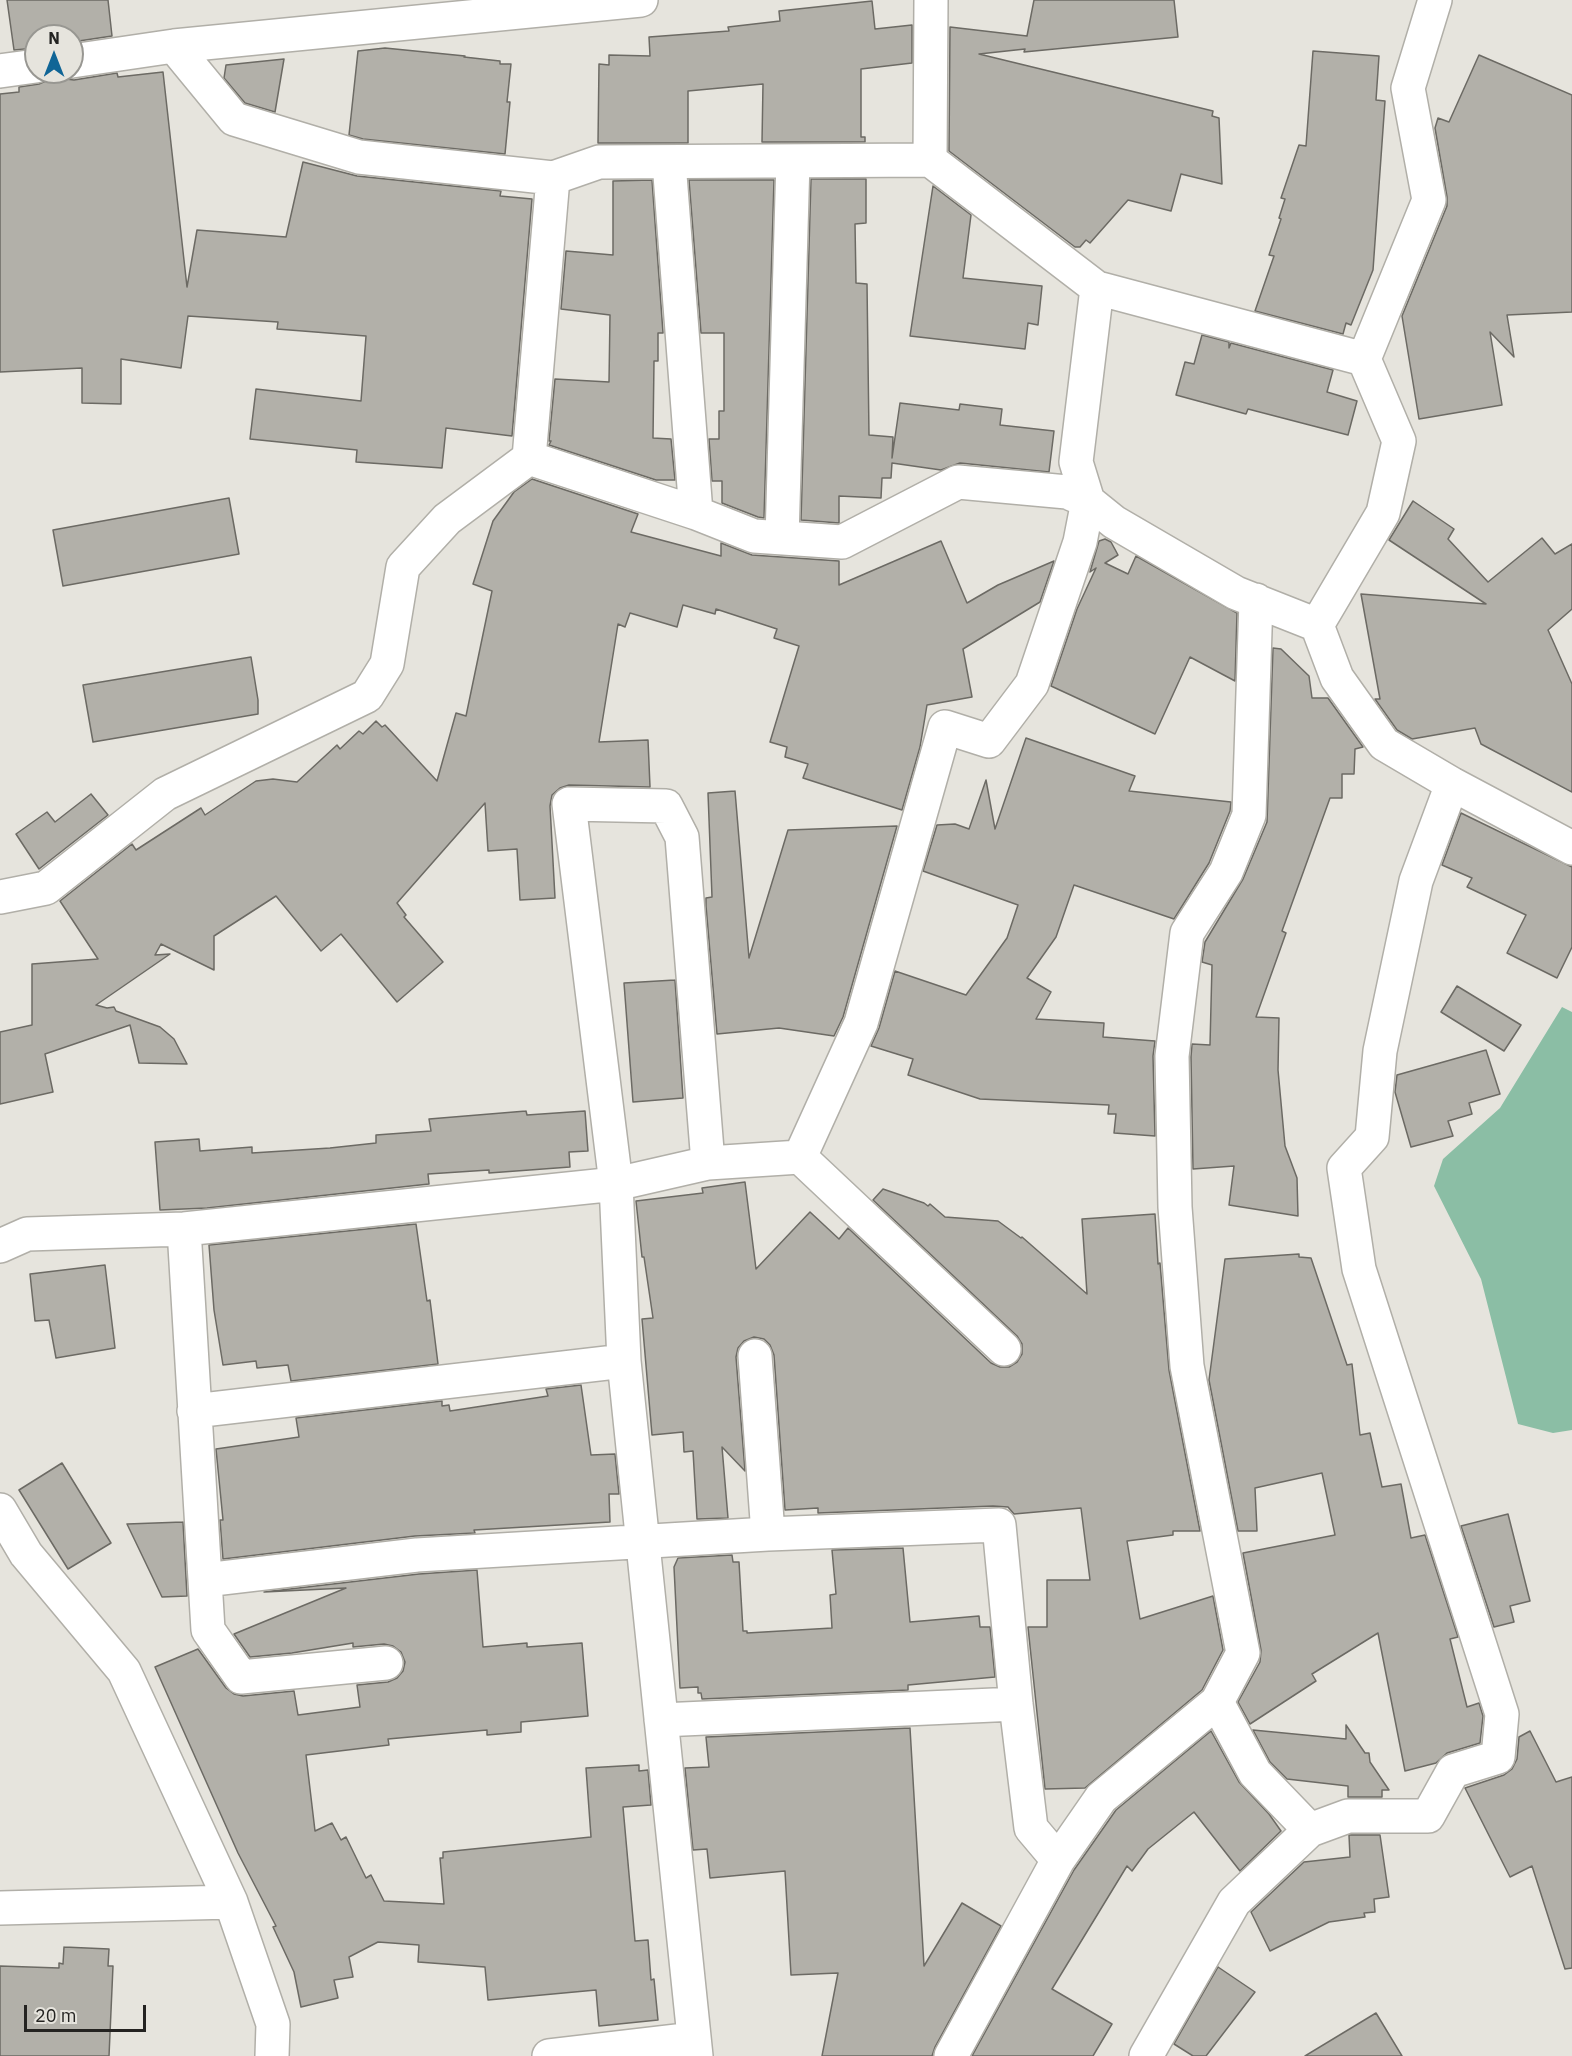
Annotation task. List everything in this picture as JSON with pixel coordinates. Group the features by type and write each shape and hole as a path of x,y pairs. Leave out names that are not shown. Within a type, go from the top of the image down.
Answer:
{"street":[{"path":"84,59 174,46 641,0"},
{"path":"930,160 931,0"},
{"path":"1317,625 1383,513 1399,441 1364,359 1429,200 1408,88 1435,0"},
{"path":"174,46 234,119 359,157 553,178 599,162 930,160 1097,288 1364,359"},
{"path":"0,71 24,68"},
{"path":"782,538 794,161"},
{"path":"669,162 696,513"},
{"path":"0,897 46,888 165,794 367,696 387,664 403,567 447,519 529,458 553,178"},
{"path":"800,1157 861,1023 945,727 989,741 1032,684 1080,542 1088,501 1076,462 1097,288"},
{"path":"529,458 696,513 754,536 842,542 958,482 1067,492 1088,501 1114,522 1236,593 1317,625 1337,678 1384,744 1452,784 1572,848"},
{"path":"951,2056 1058,1860 1101,1798 1217,1702 1243,1653 1187,1366 1175,1207 1172,1056 1187,933 1226,872 1249,815 1256,600"},
{"path":"1146,2056 1234,1902 1310,1830 1348,1816 1428,1816 1453,1772 1498,1757 1502,1714 1359,1269 1344,1167 1372,1137 1380,1051 1416,881 1452,784"},
{"path":"549,2056 695,2048 624,1361 616,1184 569,804 666,806 682,837 708,1164"},
{"path":"0,1246 27,1234 184,1229 616,1184 708,1164 800,1157 1004,1349"},
{"path":"184,1229 208,1630 242,1677 386,1663"},
{"path":"754,1356 768,1534"},
{"path":"194,1411 624,1361"},
{"path":"0,1510 26,1554 124,1671 231,1902 273,2024 272,2056"},
{"path":"205,1580 417,1555 768,1534 999,1525 1016,1704 1031,1828 1058,1860"},
{"path":"1217,1702 1255,1773 1310,1830"},
{"path":"661,1720 1016,1704"},
{"path":"0,1908 231,1902"}],"green space":[{"path":"1562,1007 1572,1012 1572,1430 1553,1433 1518,1424 1481,1279 1434,1186 1443,1159 1500,1108"}],"building":[{"path":"7,0 108,0 112,36 84,40 84,24 24,24 24,49 14,50"},
{"path":"1034,0 1174,0 1178,37 1024,52 1025,49 979,54 1213,111 1212,116 1219,118 1222,184 1181,174 1171,211 1128,200 1090,243 1086,240 1080,247 1075,247 949,151 950,27 1027,36"},
{"path":"872,1 875,29 912,25 912,63 861,69 861,137 865,137 865,142 762,142 763,84 688,91 688,143 598,143 599,64 609,65 609,55 650,56 649,37 729,31 728,27 780,21 779,11"},
{"path":"385,48 465,56 500,61 500,64 511,64 505,154 363,139 349,135 358,51"},
{"path":"1313,51 1379,56 1376,100 1385,101 1373,270 1351,325 1346,323 1343,334 1255,311 1274,256 1269,255 1281,219 1279,218 1285,199 1281,198 1299,145 1306,146"},
{"path":"1479,55 1572,95 1572,312 1507,315 1514,357 1490,332 1502,405 1419,419 1402,316 1447,206 1435,128 1438,118 1449,122"},
{"path":"284,59 275,112 245,103 224,78 226,65"},
{"path":"163,72 187,287 197,230 286,237 303,162 357,176 501,191 500,196 532,199 512,436 446,428 442,468 356,462 357,450 250,439 256,389 361,401 366,336 277,329 278,322 188,316 181,368 121,359 121,404 82,403 82,368 0,372 0,94 19,92 19,87 39,84 84,84 84,78 117,73 118,77"},
{"path":"811,179 866,179 866,223 855,224 856,283 867,284 869,435 893,437 892,458 900,403 959,410 960,404 1002,409 1000,425 1054,431 1049,472 960,463 941,470 892,463 891,478 882,478 881,498 839,496 839,523 801,520"},
{"path":"652,180 663,333 658,333 658,361 654,361 653,438 671,439 675,480 656,480 549,445 555,379 609,382 610,315 561,309 566,251 613,255 613,181"},
{"path":"689,180 774,180 764,518 722,503 722,481 712,481 709,439 719,439 719,411 724,411 724,333 701,333"},
{"path":"933,186 971,215 963,278 1042,286 1038,325 1028,323 1025,349 910,336"},
{"path":"1202,335 1229,342 1229,348 1231,343 1333,370 1327,392 1357,401 1348,435 1248,409 1246,414 1176,395 1185,362 1194,364"},
{"path":"532,479 638,514 631,532 721,556 721,543 752,555 839,561 839,585 941,541 967,603 998,585 1054,561 1040,602 963,649 972,697 927,705 920,747 902,810 803,778 808,764 785,757 787,747 770,742 799,646 774,638 777,629 716,609 715,614 683,605 677,627 630,613 625,627 618,624 599,742 648,740 650,787 569,785 560,788 552,795 550,806 555,898 520,900 517,849 488,851 485,803 397,903 406,915 404,917 443,962 397,1002 341,934 321,951 276,896 214,936 214,970 161,944 155,955 170,954 96,1005 114,1007 116,1011 160,1027 174,1039 187,1064 139,1063 130,1025 45,1054 53,1092 0,1104 0,1032 32,1025 32,964 98,959 60,901 132,844 136,850 201,808 205,815 256,781 273,779 297,782 337,745 340,749 359,731 363,734 376,721 382,727 385,725 437,781 456,713 466,716 492,591 473,584 493,521 514,492"},
{"path":"229,498 239,554 63,586 53,530"},
{"path":"1413,501 1454,529 1448,539 1488,582 1542,538 1555,554 1572,544 1572,609 1548,630 1572,684 1572,792 1481,744 1475,728 1412,739 1397,730 1375,699 1380,699 1361,594 1486,604 1389,540"},
{"path":"1105,539 1111,542 1118,555 1105,563 1128,574 1136,556 1237,613 1235,681 1190,657 1155,734 1051,686 1077,609 1096,568 1090,572 1099,541"},
{"path":"1273,648 1281,649 1309,676 1312,698 1328,698 1363,747 1355,749 1354,774 1342,774 1342,798 1330,798 1282,931 1286,933 1256,1017 1279,1018 1278,1070 1285,1146 1297,1178 1298,1216 1229,1205 1234,1166 1193,1169 1192,1044 1210,1045 1212,965 1202,962 1205,942 1243,879 1267,822"},
{"path":"251,657 258,714 93,742 83,685"},
{"path":"1026,738 1135,776 1129,791 1231,802 1230,811 1209,863 1174,919 1074,885 1056,937 1027,978 1051,992 1036,1019 1104,1023 1103,1037 1155,1041 1153,1056 1155,1136 1114,1133 1116,1114 1108,1114 1109,1105 980,1099 908,1075 913,1059 871,1046 879,1028 895,971 966,995 1007,938 1018,905 923,871 937,825 955,824 969,829 986,780 995,829"},
{"path":"735,791 749,958 788,830 897,826 843,1017 834,1036 779,1028 717,1034 706,906 706,898 712,897 708,793"},
{"path":"91,794 108,815 39,869 16,834 47,812 55,822"},
{"path":"1461,813 1572,867 1572,947 1557,978 1507,953 1526,915 1467,887 1472,878 1442,865"},
{"path":"675,980 683,1098 633,1102 624,983"},
{"path":"1457,986 1521,1025 1504,1051 1441,1012"},
{"path":"1486,1050 1500,1094 1469,1103 1472,1114 1448,1121 1453,1136 1411,1147 1395,1092 1397,1075"},
{"path":"526,1111 527,1115 585,1111 588,1151 569,1152 570,1167 489,1173 489,1170 428,1174 429,1184 207,1208 160,1210 155,1142 199,1139 200,1151 252,1147 252,1153 330,1148 376,1143 376,1135 431,1131 429,1119"},
{"path":"745,1182 756,1269 810,1212 839,1239 848,1228 991,1363 1000,1367 1009,1367 1017,1362 1022,1354 1022,1344 1017,1336 873,1200 883,1189 928,1206 930,1204 945,1217 998,1221 1022,1237 1087,1294 1082,1219 1155,1214 1169,1370 1200,1531 1173,1531 1173,1535 1127,1541 1140,1619 1213,1596 1223,1650 1202,1690 1085,1788 1045,1789 1028,1627 1047,1627 1047,1580 1090,1580 1081,1508 1014,1514 1008,1507 993,1506 818,1513 818,1508 785,1510 774,1355 770,1345 764,1339 754,1337 744,1341 738,1348 736,1357 745,1471 722,1447 728,1518 697,1519 693,1451 684,1452 683,1432 652,1435 642,1319 653,1318 644,1257 642,1257 636,1201 703,1193 702,1188"},
{"path":"416,1224 427,1301 430,1300 438,1364 291,1381 288,1365 257,1368 256,1361 223,1365 214,1310 209,1245"},
{"path":"1299,1254 1299,1257 1311,1258 1347,1365 1352,1364 1360,1435 1370,1433 1382,1487 1401,1484 1411,1538 1425,1535 1458,1637 1450,1639 1467,1707 1479,1703 1483,1716 1480,1743 1447,1753 1436,1763 1405,1771 1378,1633 1312,1674 1316,1681 1250,1724 1238,1702 1260,1662 1261,1650 1243,1553 1335,1535 1322,1473 1255,1488 1257,1531 1238,1531 1209,1380 1225,1259"},
{"path":"105,1265 115,1348 56,1358 49,1320 35,1321 30,1274"},
{"path":"581,1385 591,1455 615,1454 619,1494 609,1494 610,1522 474,1530 475,1533 415,1536 223,1559 220,1520 223,1520 216,1449 299,1437 296,1418 442,1401 442,1406 449,1405 450,1411 548,1396 546,1389"},
{"path":"62,1463 111,1543 68,1569 19,1490"},
{"path":"1508,1514 1530,1601 1510,1606 1514,1622 1494,1627 1461,1526"},
{"path":"183,1522 187,1596 162,1597 127,1524"},
{"path":"903,1548 910,1622 979,1616 980,1627 990,1627 995,1677 908,1685 908,1690 702,1699 701,1693 698,1693 698,1687 680,1688 674,1567 678,1558 732,1555 733,1562 739,1562 743,1631 747,1633 832,1628 830,1595 836,1594 832,1550"},
{"path":"477,1570 483,1647 527,1643 527,1647 582,1643 588,1716 521,1722 521,1732 487,1735 487,1730 388,1739 389,1745 306,1755 315,1831 332,1823 341,1840 346,1837 366,1878 371,1875 384,1901 444,1904 440,1858 443,1858 443,1852 591,1837 586,1768 639,1765 639,1771 648,1770 651,1805 623,1807 635,1941 648,1940 651,1980 654,1979 658,2020 599,2026 596,1990 488,2000 485,1967 418,1962 419,1945 378,1942 349,1957 353,1977 334,1980 338,1998 301,2007 294,1972 273,1927 276,1926 238,1853 155,1667 198,1649 226,1688 234,1694 243,1696 294,1691 298,1715 360,1707 357,1685 388,1682 397,1678 403,1671 405,1662 401,1652 393,1646 384,1644 353,1647 353,1643 250,1657 234,1634 346,1588 264,1592 419,1574"},
{"path":"1346,1725 1365,1753 1369,1753 1370,1762 1389,1790 1382,1790 1382,1797 1348,1797 1348,1786 1287,1779 1270,1762 1253,1730 1346,1739"},
{"path":"910,1728 924,1966 962,1903 1001,1926 932,2056 822,2056 838,1973 791,1975 785,1871 710,1878 707,1849 693,1850 685,1768 709,1767 706,1737"},
{"path":"1211,1731 1239,1782 1269,1814 1281,1831 1240,1871 1194,1812 1148,1849 1132,1871 1127,1866 1052,1989 1112,2024 1093,2056 972,2056 1074,1870 1116,1810"},
{"path":"1530,1731 1556,1782 1572,1777 1572,1968 1565,1969 1532,1866 1510,1877 1465,1788 1504,1775 1512,1769 1517,1759 1519,1737"},
{"path":"1349,1835 1380,1835 1389,1897 1374,1899 1375,1912 1364,1913 1365,1917 1329,1922 1270,1951 1251,1912 1304,1862 1350,1857"},
{"path":"64,1947 109,1949 108,1966 113,1966 109,2056 0,2056 0,1966 59,1968 59,1963 63,1964"},
{"path":"1218,1967 1255,1992 1206,2056 1193,2056 1174,2044"},
{"path":"1376,2013 1402,2056 1305,2056"}]}
